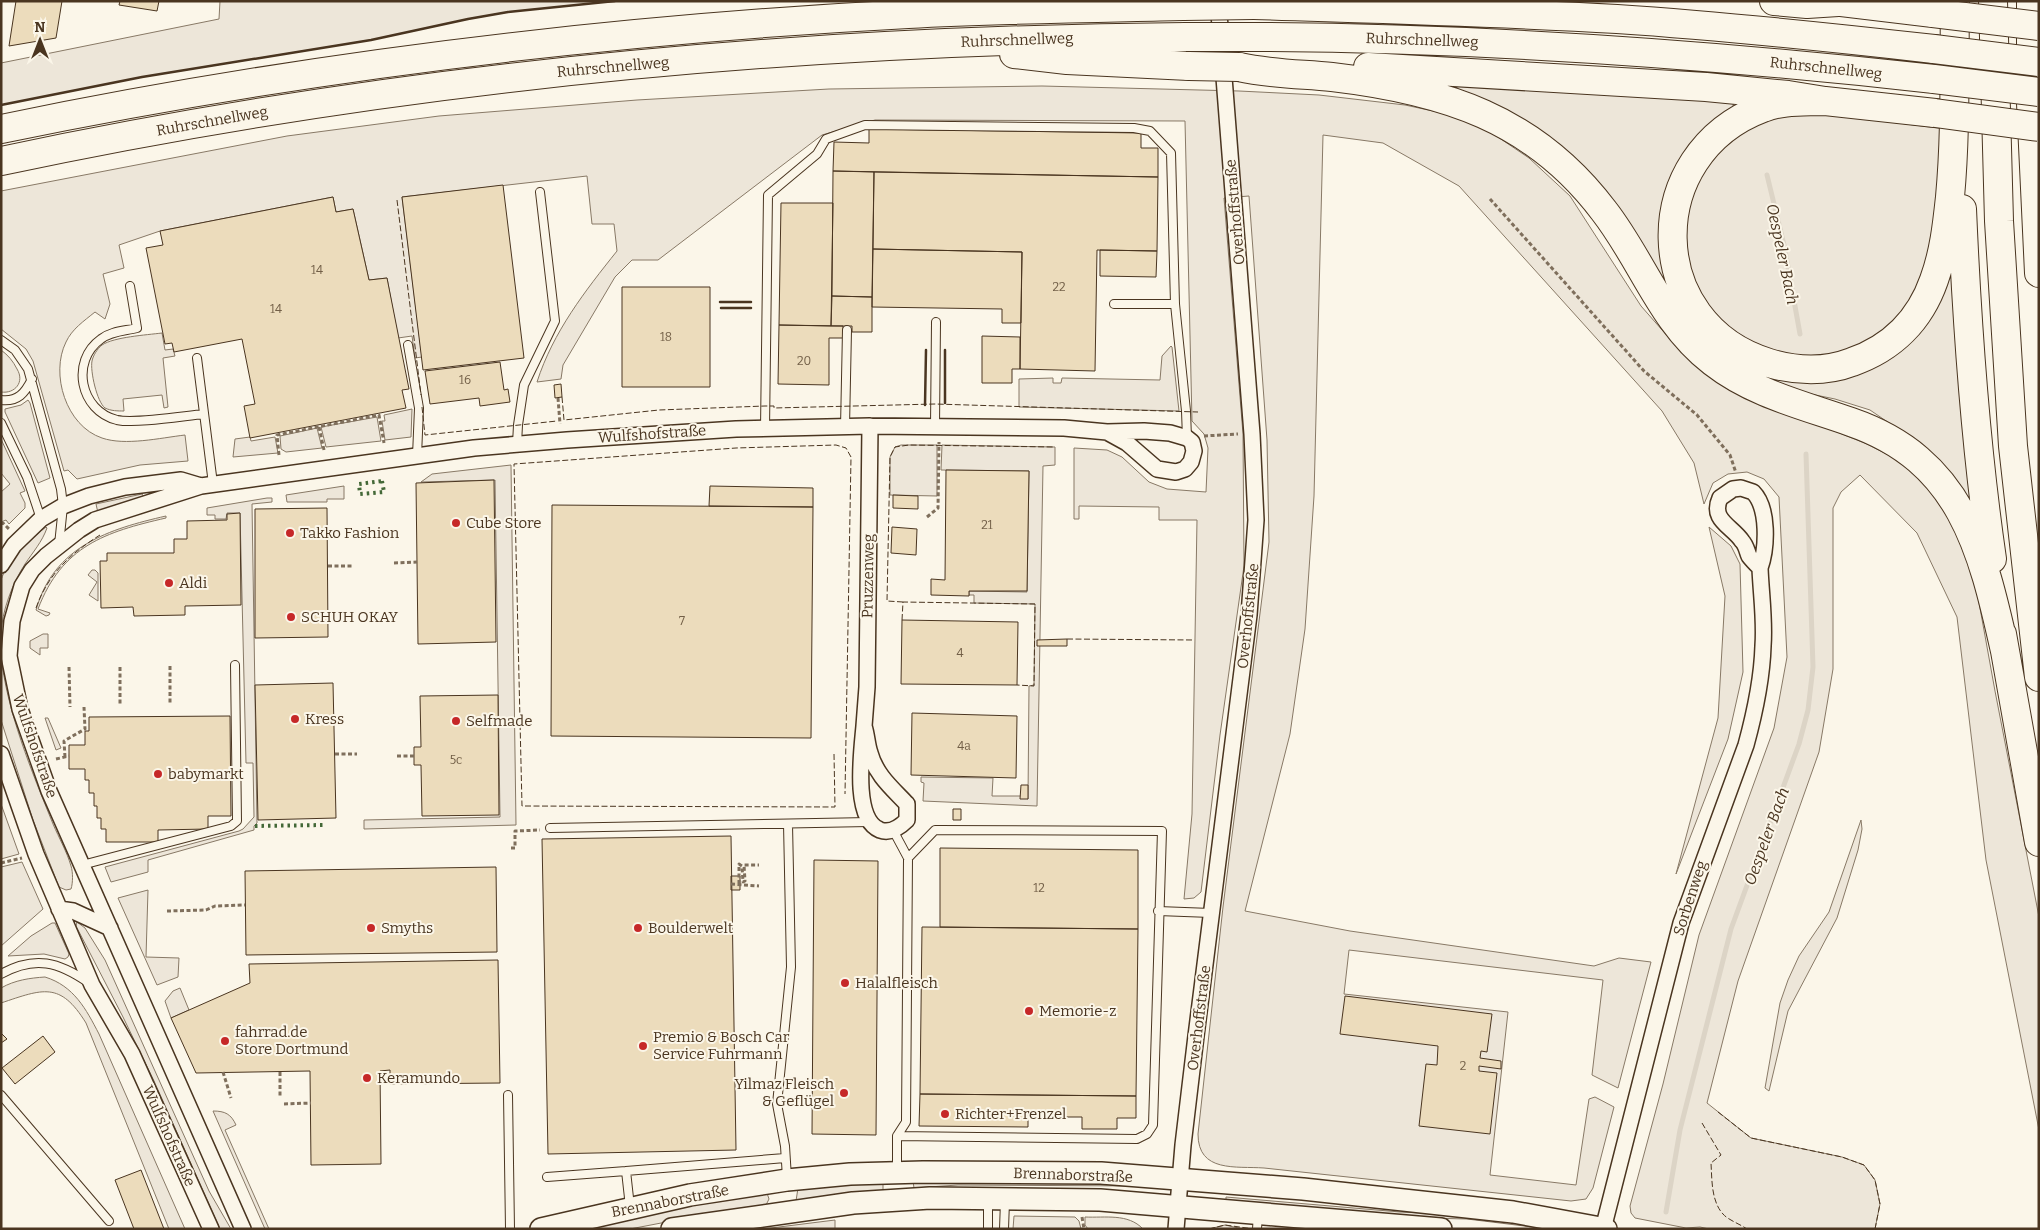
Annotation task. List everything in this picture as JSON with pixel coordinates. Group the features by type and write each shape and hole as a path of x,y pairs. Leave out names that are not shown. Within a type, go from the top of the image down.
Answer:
{"highway":[{"path":"778,22 927,1"},
{"path":"1774,1 1806,4 1836,2 1944,7 2039,26"},
{"path":"1993,1 1999,221 2013,446 2039,677"},
{"path":"2031,1 2031,103 2039,273"},
{"name":"Ruhrschnellweg","path":"1,129 159,98 354,67 562,41 778,22 912,14 1254,5 1458,11 1619,19 1761,30 2039,62"},
{"path":"1825,101 1792,102 1764,107 1722,132 1698,154 1688,171 1679,191 1672,223 1674,254 1678,274 1694,308 1708,326 1740,350 1758,360 1782,367 1801,369 1832,368 1866,357 1883,349 1898,338 1914,318 1934,282 1944,242 1944,7"},
{"name":"Ruhrschnellweg","path":"1,161 196,123 412,90 596,68 731,56 895,45 1008,40 1256,37 1425,40 1612,49 1740,59 2039,92"},
{"path":"895,45 935,46 1067,60 1252,68 1364,81 1438,96 1492,117 1547,152 1580,182 1602,207 1618,230 1652,289 1675,324 1712,362 1736,379 1756,389 1782,400 1853,423 1886,437 1909,451 1931,470 1959,507 1969,531 1995,606 2005,651"},
{"path":"1252,68 1299,65 1440,70 1581,79 1788,95 1945,122 2039,127"},
{"path":"1945,122 1960,175 1966,309 1982,490 2005,651 2039,842"}],"main road":[{"path":"896,1200 897,1173"},
{"name":"Brennaborstraße","path":"541,1229 690,1195 787,1180 850,1174 1101,1173 1303,1189 1513,1212 1604,1229"},
{"path":"780,1212 787,1180"},
{"name":"Brennaborstraße","path":"672,1229 780,1212 896,1200 996,1198 1100,1200 1178,1206 1258,1221 1441,1229"}],"street":[{"name":"Overhoffstraße","path":"1176,1229 1211,913 1248,624 1256,520 1252,434 1218,1"},
{"name":"Wulfshofstraße","path":"243,1229 49,792 20,708 10,656 12,621 22,586 32,570 59,545 79,530 112,513 157,502 207,485 417,456 517,444 602,437 870,426 1064,428 1107,432 1163,432 1194,437 1192,442 1194,451 1191,462 1185,469 1170,472 1157,468 1127,443 1107,432"},
{"name":"Pruzzenweg","path":"869,822 863,812 861,792 867,687 870,426"},
{"name":"Wulfshofstraße","path":"1,565 14,545 41,519 63,506 89,496 125,487 182,480 207,485"},
{"name":"Sorbenweg","path":"1604,1229 1681,923 1746,745 1758,694 1764,644 1760,568 1764,556 1763,507 1753,492 1741,488"},
{"path":"1741,488 1733,490 1720,498 1717,511 1725,525 1742,541 1750,558 1760,568"},
{"name":"Pruzzenweg","path":"864,726 870,754 878,773 888,786 907,804 907,820 901,827 893,830"},
{"name":"Wulfshofstraße","path":"1,754 23,820 92,985 132,1054 210,1229"},
{"path":"869,822 878,829 893,830"},
{"path":"59,909 73,911 110,928"}],"lane":[{"path":"765,429 768,196 817,154 826,139 865,125 1134,128 1150,131 1171,153 1175,304 1186,412 1194,437"},
{"path":"517,444 524,385 555,321 540,192"},
{"path":"130,286 137,328 109,334 98,340 91,348 84,363 82,374 84,388 88,397 103,414 122,421 204,414"},
{"path":"1114,304 1175,304"},
{"path":"935,426 936,322"},
{"path":"845,427 847,330"},
{"path":"1,340 15,350 32,379 61,489 63,506 59,545"},
{"path":"408,345 419,408 417,456"},
{"path":"197,358 204,414 207,485"},
{"path":"1,400 16,399 25,392 32,379"},
{"path":"1,423 27,477 41,519"},
{"path":"82,865 232,826 237,821 235,665"},
{"path":"550,828 869,822"},
{"path":"787,1180 785,1146 777,1104 791,967 788,824"},
{"path":"893,830 908,858 906,1122 897,1136 897,1173"},
{"path":"897,1136 1137,1140 1147,1134 1153,1125 1158,911 1162,831 935,830 908,858"},
{"path":"1158,911 1211,913"},
{"path":"1,974 19,965 32,962 47,962 75,974 92,985"},
{"path":"1,1095 109,1221"},
{"path":"508,1095 510,1229"},
{"path":"547,1177 785,1158"},
{"path":"626,1171 630,1208"},
{"path":"988,1229 996,1198"},
{"path":"996,1198 1004,1229"}],"path":[{"path":"1490,199 1644,371 1697,415 1730,455 1741,488"},
{"path":"558,398 560,424"},
{"path":"279,455 277,435 379,414 384,443"},
{"path":"319,427 324,450"},
{"path":"1194,437 1244,434"},
{"path":"927,517 938,508 939,442"},
{"path":"1,524 3,523 10,530"},
{"path":"394,563 417,562"},
{"path":"328,566 353,566"},
{"path":"170,666 170,705"},
{"path":"120,667 120,706"},
{"path":"70,668 70,707"},
{"path":"65,757 64,741 85,730 84,707"},
{"path":"334,754 356,754"},
{"path":"56,759 69,756"},
{"path":"397,756 414,756"},
{"path":"511,848 515,848 515,831 550,828"},
{"path":"1,863 23,857"},
{"path":"739,884 739,864 742,866 743,882 744,865 759,865"},
{"path":"732,884 760,886"},
{"path":"167,911 206,910 215,906 245,905"},
{"path":"223,1072 231,1098"},
{"path":"280,1072 280,1097"},
{"path":"284,1104 311,1103"},
{"path":"1082,1214 1082,1226 1084,1229"}],"shaded area":[{"path":"220,1 615,1 508,12 371,40 142,77 1,105 1,63 219,19"},
{"path":"1429,79 1734,96 1732,116 1773,117 1822,113 1945,129 1978,519 1920,444 1870,410 1835,399 1786,389 1753,376 1694,331 1592,186"},
{"path":"1042,86 1319,95 1405,105 1461,117 1492,133 1529,158 1570,196 1641,306 1670,339 1742,394 1867,444 1902,462 1947,506 1974,575 2039,917 2039,1130 1986,860 1957,617 1917,533 1860,475 1841,492 1833,508 1833,669 1819,752 1738,981 1707,1103 1751,1138 1842,1157 1864,1165 1875,1180 1880,1204 1875,1229 1686,1228 1635,1218 1631,1213 1630,1206 1663,1084 1699,935 1774,728 1787,657 1779,497 1764,479 1747,472 1728,474 1713,483 1704,504 1694,463 1662,411 1459,186 1383,143 1323,135 1314,496 1305,629 1290,734 1245,911 1350,931 1594,966 1619,958 1651,962 1618,1088 1592,1075 1603,980 1349,950 1344,994 1508,1012 1490,1175 1576,1185 1589,1099 1595,1097 1614,1107 1593,1188 1586,1199 1571,1201 1264,1168 1231,1167 1212,1161 1204,1155 1200,1147 1198,1134 1223,907 1269,542 1267,440 1249,196 1224,198 1243,434 1244,566 1220,735 1201,892 1194,898 1184,899 1192,814 1197,520 1159,520 1159,507 1079,506 1079,519 1074,519 1074,448 1107,450 1122,457 1149,482 1167,489 1206,492 1208,448 1204,434 1192,421 1185,121 875,120 822,135 658,260 632,260 615,277 563,365 561,379 537,382 561,329 593,281 617,251 614,224 592,224 587,176 402,197 422,357 415,358 412,336 398,338 387,278 369,280 353,209 336,212 333,197 160,231 119,245 124,268 103,274 110,304 105,319 95,312 69,337 61,355 61,383 64,398 71,411 89,432 102,438 121,441 143,441 185,435 188,461 140,465 77,479 68,470 64,471 33,361 26,349 1,329 1,191 287,136 439,116 637,100 829,89"},
{"path":"162,333 165,350 173,349 175,356 163,358 168,407 164,408 162,395 123,399 124,411 105,408 99,400 92,372 92,361 97,351 102,345 114,340"},
{"path":"1171,346 1179,411 1019,407 1019,379 1053,378 1053,383 1061,383 1062,378 1160,380 1162,356"},
{"path":"1,350 14,363 20,378 19,383 14,389 6,392 1,392"},
{"path":"28,400 50,478 38,483 5,412 5,409 21,405"},
{"path":"412,409 411,437 385,440 382,421 385,421 384,415"},
{"path":"377,417 381,441 326,447 321,427"},
{"path":"317,428 322,448 286,452 281,449 280,436"},
{"path":"250,437 251,441 275,437 278,453 233,457 235,439"},
{"path":"1,439 25,491 20,493 25,503 25,508 9,524 6,520 1,522 1,492 10,484 1,473"},
{"path":"901,445 937,445 937,496 890,495 890,457 895,447"},
{"path":"942,445 1055,447 1055,465 1043,466 1037,806 923,801 924,783 921,782 921,777 993,778 992,796 1021,796 1028,799 1029,686 1034,685 1035,604 974,603 974,595 969,595 969,591 1027,592 1029,471 941,470"},
{"path":"511,465 516,825 364,829 364,820 500,817 495,480 421,482 432,474"},
{"path":"344,486 344,499 327,499 327,502 287,502 286,495"},
{"path":"142,494 144,497 98,513 96,504"},
{"path":"272,498 272,502 252,504 257,823 254,826 254,830 148,860 148,872 111,882 105,867 239,831 254,817 253,763 246,763 240,513 227,513 226,519 215,519 215,515 207,515 207,508"},
{"path":"166,516 166,518 105,536 88,545 73,556 60,570 48,588 38,609 50,613 49,615 46,616 36,610 44,588 56,570 86,544 124,527"},
{"path":"46,527 43,538 20,572 12,589 3,616 1,634 1,580 8,565"},
{"path":"1709,527 1731,546 1740,564 1743,672 1728,739 1676,874 1718,718 1725,596"},
{"path":"92,570 98,573 98,601 89,595 97,582 88,575"},
{"path":"43,634 48,634 48,648 40,648 40,655 30,648 30,641"},
{"path":"1,654 8,697 14,719 45,804 71,866 71,889 66,890 59,887 33,820 1,720"},
{"path":"45,718 48,718 61,748 56,750"},
{"path":"1,804 19,854 1,859"},
{"path":"1861,820 1862,829 1858,850 1837,918 1788,1011 1769,1091 1765,1088 1780,1003 1799,956 1829,912"},
{"path":"22,862 43,909 1,946 1,867"},
{"path":"148,890 146,957 179,958 178,977 157,985 118,898"},
{"path":"77,922 85,928 105,960 209,1191 231,1229 220,1229 154,1081 76,926"},
{"path":"55,923 69,954 68,957 65,959 44,954 8,956 31,936"},
{"path":"45,977 64,986 71,992 84,1007 99,1034 185,1229 169,1229 86,1023 77,1010 68,1000 50,992 28,994 1,1003 1,988 23,980"},
{"path":"180,988 189,1010 171,1018 165,1001 173,991"},
{"path":"213,1111 227,1114 236,1125 225,1130 269,1229 265,1229"},
{"path":"1073,1180 1137,1186 958,1185 914,1188 913,1181"},
{"path":"883,1182 883,1191 796,1201 798,1188"},
{"path":"767,1193 769,1199 766,1205 630,1229 577,1229 647,1212"},
{"path":"1226,1197 1400,1212 1478,1215 1549,1229 1467,1219 1426,1218 1226,1202"},
{"path":"1014,1216 1075,1217 1079,1221 1081,1229 1013,1229"},
{"path":"1085,1217 1123,1218 1143,1229 1088,1229 1085,1225"},
{"path":"835,1220 835,1229 763,1229"},
{"path":"1225,1225 1243,1229 1209,1229"}],"building":[{"path":"16,1 62,1 56,38 9,46"},
{"path":"120,1 159,1 157,11 119,5"},
{"path":"869,129 1141,133 1141,148 1158,148 1158,177 833,171 834,142 869,143"},
{"path":"833,171 874,172 872,297 832,296"},
{"path":"874,172 1158,177 1157,251 1097,250 1095,371 1020,369 1022,252 873,249"},
{"path":"503,185 524,358 423,370 402,197"},
{"path":"333,197 336,212 353,209 369,280 387,278 409,389 402,390 406,408 250,438 244,406 255,404 242,339 174,352 172,343 165,344 146,248 163,245 160,231"},
{"path":"781,203 833,203 831,326 779,325"},
{"path":"873,249 1022,252 1021,323 1002,323 1002,309 872,307"},
{"path":"1100,250 1157,251 1156,277 1100,276"},
{"path":"622,287 710,287 710,387 622,387"},
{"path":"832,296 872,297 872,332 852,332 852,326 831,326"},
{"path":"779,325 843,326 843,338 829,338 829,385 778,384"},
{"path":"982,336 1020,337 1020,369 1012,369 1012,383 982,383"},
{"path":"500,362 504,390 508,389 510,402 480,406 479,398 430,404 425,371"},
{"path":"561,384 562,397 555,398 554,385"},
{"path":"946,470 1029,471 1027,591 969,591 969,596 931,595 931,579 945,580"},
{"name":"Cube Store","path":"494,480 496,642 418,644 416,483"},
{"path":"710,486 813,488 813,507 709,506"},
{"path":"893,495 918,496 918,509 893,508"},
{"path":"552,505 813,507 811,738 551,736"},
{"path":"327,508 328,637 255,638 255,509"},
{"path":"240,513 241,605 185,606 185,615 134,616 133,607 101,608 100,561 107,561 107,553 174,553 174,539 187,539 187,521 227,520 227,514"},
{"path":"892,527 917,529 916,555 891,553"},
{"path":"902,620 1018,622 1017,685 901,684"},
{"path":"1067,639 1067,646 1037,646 1037,640"},
{"name":"Kress","path":"333,683 336,818 258,820 255,685"},
{"path":"498,695 499,815 422,816 421,765 414,765 414,747 421,747 420,696"},
{"path":"912,713 1017,716 1016,778 911,775"},
{"name":"babymarkt","path":"230,716 231,816 208,816 208,829 158,830 158,842 106,842 106,829 101,829 101,818 97,818 97,806 94,806 94,793 89,793 89,780 85,780 85,769 69,769 69,745 85,745 85,731 89,731 89,717"},
{"path":"1021,785 1028,785 1028,799 1020,799"},
{"path":"953,809 961,809 961,820 953,820"},
{"path":"731,836 736,1150 548,1154 542,839"},
{"path":"940,848 1138,850 1138,929 940,927"},
{"path":"814,860 878,861 876,1135 812,1134"},
{"name":"Smyths","path":"496,867 497,952 246,955 245,871"},
{"path":"731,876 740,876 740,890 731,890"},
{"name":"Memorie-z","path":"922,927 1138,929 1136,1096 920,1094"},
{"path":"498,960 500,1083 390,1084 390,1070 380,1071 381,1164 311,1165 310,1071 196,1073 171,1018 250,983 249,964"},
{"path":"1345,996 1492,1014 1487,1052 1481,1051 1480,1058 1501,1061 1501,1069 1479,1066 1479,1071 1497,1073 1490,1134 1419,1126 1426,1064 1437,1065 1438,1046 1340,1034"},
{"path":"1,1033 7,1039 1,1043"},
{"path":"43,1036 55,1052 15,1084 2,1068"},
{"path":"920,1094 1136,1096 1136,1118 1117,1118 1117,1129 1082,1129 1082,1117 1028,1117 1028,1127 919,1126"},
{"path":"141,1170 164,1229 134,1229 115,1180"}],"waterway":[{"name":"Oespeler Bach","path":"1767,175 1784,245 1800,334"},
{"name":"Oespeler Bach","path":"1666,1212 1680,1130 1731,929 1799,744 1808,710 1813,667 1806,454"}],"hedge":[{"path":"382,481 384,492 360,494 359,484 382,481"},
{"path":"255,826 324,825"}],"fence":[{"path":"397,200 421,395"},
{"path":"562,397 564,420 659,410 765,406 774,406 774,408 935,404 1198,412"},
{"path":"422,407 425,435 557,421"},
{"path":"834,754 835,807 522,806 514,464 736,448 836,445 846,448 851,457 845,794"},
{"path":"903,602 887,601 890,457 895,447 909,445 1055,447"},
{"path":"36,608 47,585 61,566 100,535"},
{"path":"902,620 903,602 1035,604 1034,686 1017,685"},
{"path":"1067,639 1194,640"},
{"path":"1718,1112 1751,1138 1842,1157 1864,1165 1875,1180 1880,1204 1875,1229"},
{"path":"1702,1123 1721,1155 1711,1163 1716,1203 1725,1216 1747,1229"},
{"path":"1209,1229 1225,1225 1254,1229"},
{"path":"1268,1229 1279,1229"}],"wall":[{"path":"1,105 142,77 371,40 508,12 615,1"},
{"path":"720,302 751,302"},
{"path":"721,308 751,308"},
{"path":"925,405 926,350"},
{"path":"945,350 945,403"}],"place":[{"name":"Cube Store","path":"456,523"},
{"name":"Takko Fashion","path":"290,533"},
{"name":"Aldi","path":"169,583"},
{"name":"SCHUH OKAY","path":"291,617"},
{"name":"Kress","path":"295,719"},
{"name":"Selfmade","path":"456,721"},
{"name":"babymarkt","path":"158,774"},
{"name":"Smyths","path":"371,928"},
{"name":"Boulderwelt","path":"638,928"},
{"name":"Halalfleisch","path":"845,983"},
{"name":"Memorie-z","path":"1029,1011"},
{"name":"fahrrad.de Store Dortmund","path":"225,1041"},
{"name":"Premio & Bosch Car Service Fuhrmann","path":"643,1046"},
{"name":"Keramundo","path":"367,1078"},
{"name":"Yilmaz Fleisch & Geflügel","path":"844,1093"},
{"name":"Richter+Frenzel","path":"945,1114"}]}
